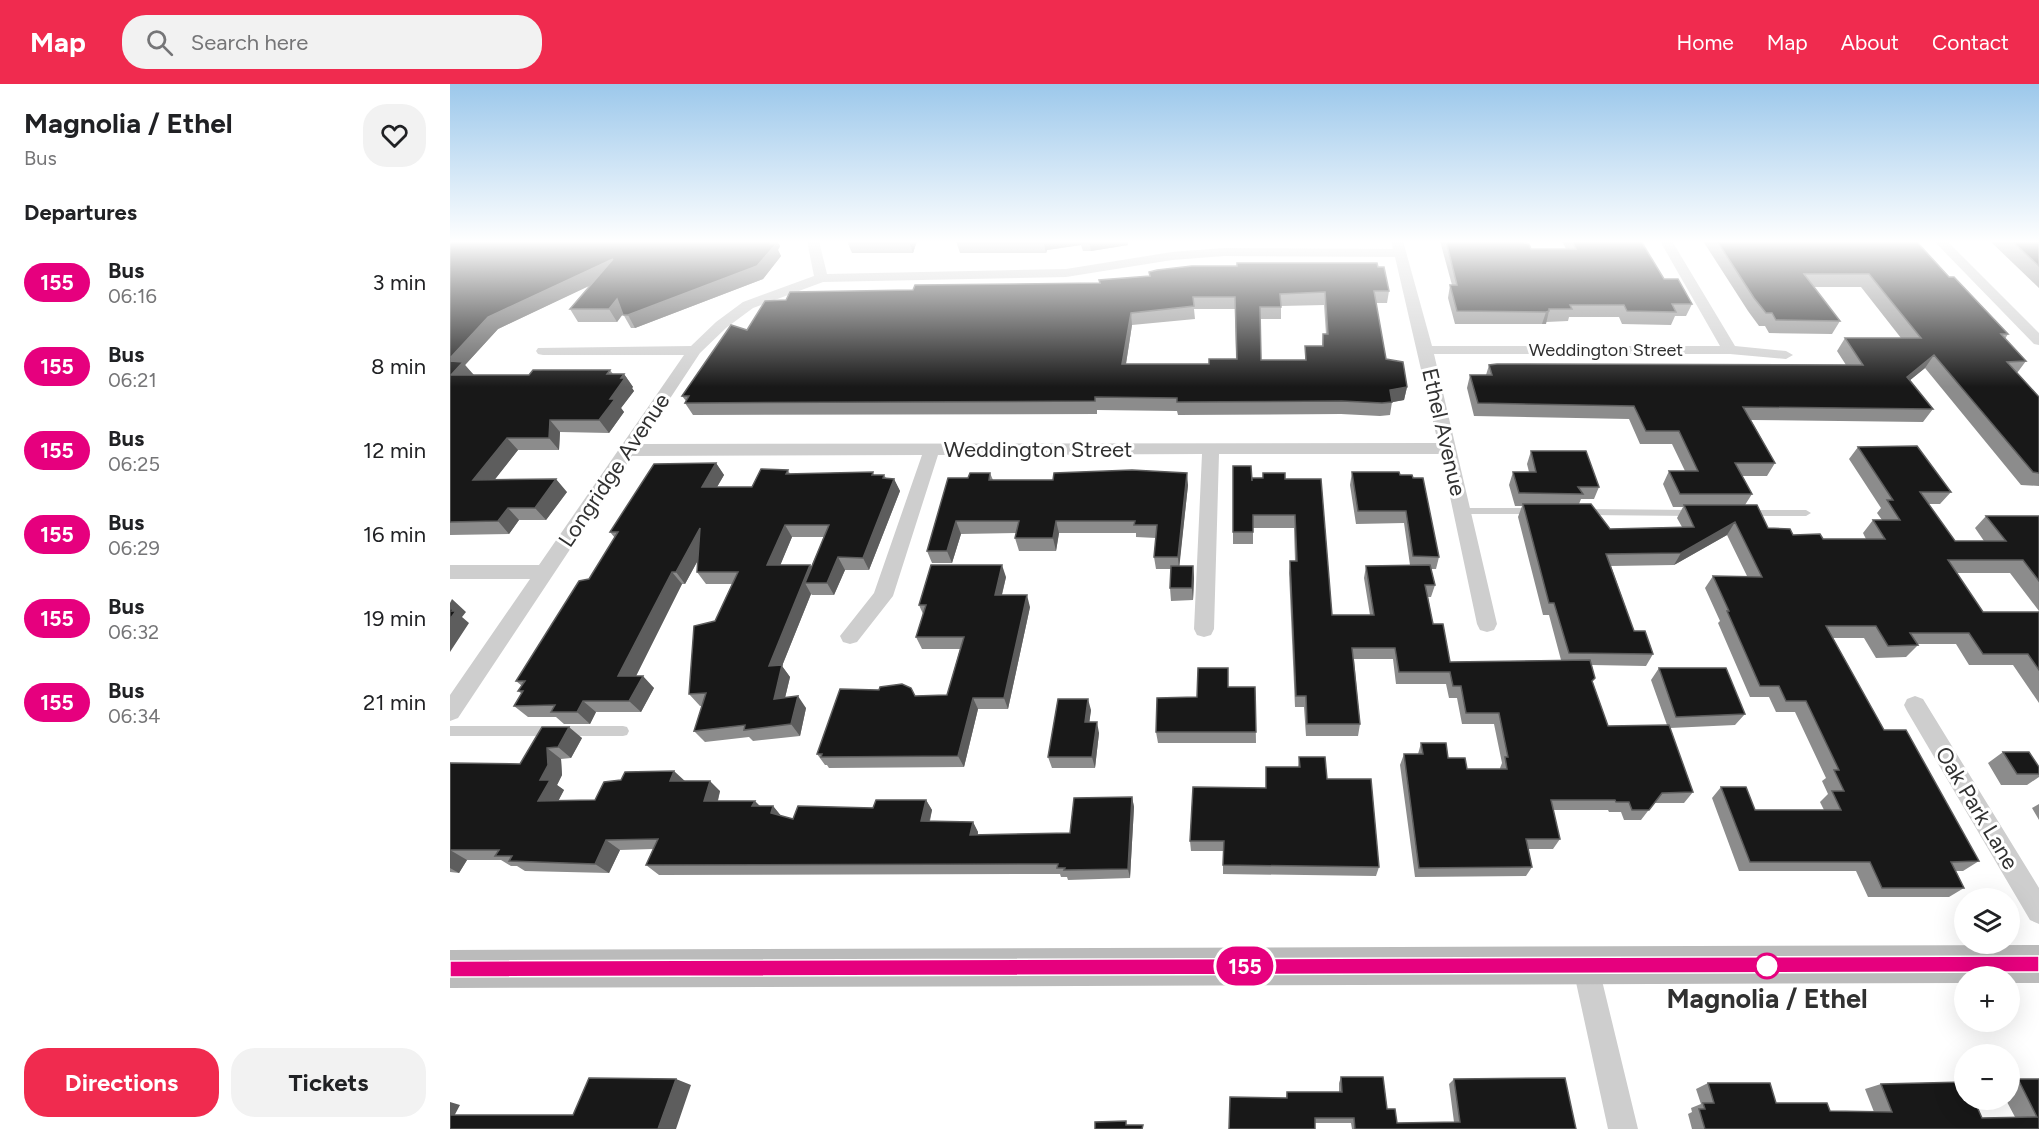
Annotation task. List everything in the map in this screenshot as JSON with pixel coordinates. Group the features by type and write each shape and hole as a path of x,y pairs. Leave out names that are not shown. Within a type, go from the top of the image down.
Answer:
{"main road":[{"path":"450,969 2039,964"}],"street":[{"name":"Longridge Avenue","path":"450,712 695,350 721,325 748,305 784,290"},
{"name":"Ethel Avenue","path":"1410,290 1426,350 1487,624"},
{"path":"1695,290 1731,350"},
{"path":"1988,290 2039,341"},
{"path":"543,351 695,350"},
{"name":"Weddington Street","path":"1426,350 1731,350 1786,355"},
{"path":"1204,629 1211,448"},
{"name":"Weddington Street","path":"627,450 1448,448"},
{"path":"850,636 883,596 932,449"},
{"path":"450,572 545,572"},
{"name":"Oak Park Lane","path":"1915,705 2039,911"},
{"path":"1585,964 1623,1129"}],"lane":[{"path":"1462,511 1545,512"},
{"path":"1569,512 1699,513"},
{"path":"1735,513 1806,513"},
{"path":"450,730 623,731"}],"building":[{"path":"450,290 547,290 488,317 450,358"},
{"path":"587,290 694,290 628,315 623,315 617,299 609,309 570,309"},
{"path":"1389,290 1374,291 1386,359 1403,362 1407,387 1390,390 1392,402 1382,403 1342,401 1177,402 1177,398 1095,397 1095,401 685,403 689,396 682,396 731,325 747,330 765,301 786,300 790,292","holes":["1325,292 1328,334 1323,334 1323,346 1305,346 1306,360 1261,360 1260,307 1281,307 1280,294","1193,297 1235,297 1237,359 1209,359 1209,364 1122,364 1131,313 1194,306"]},
{"path":"1451,290 1684,290 1692,304 1672,304 1676,312 1627,311 1624,305 1570,305 1572,309 1549,309 1546,312 1457,311"},
{"path":"1749,290 1816,290 1840,321 1776,320 1772,313 1766,313"},
{"path":"1882,290 1966,290 2008,334 2001,334 2026,361 2007,362 2039,397 2039,473 2033,472 1934,355 1907,377 1933,409 1743,407 1775,463 1735,463 1752,494 1680,494 1669,471 1698,471 1679,431 1646,431 1634,406 1478,403 1470,375 1492,375 1489,365 1497,364 1863,365 1845,338 1921,338"},
{"path":"450,361 463,362 451,375 529,375 533,370 610,370 607,374 624,374 621,378 625,378 610,399 615,399 599,420 550,420 549,438 507,438 473,480 556,479 535,508 508,508 498,521 450,522"},
{"path":"1917,446 1951,492 1920,492 1955,541 2006,541 1986,516 2039,516 2039,581 2023,560 1948,560 1983,612 2039,612 2039,670 2028,654 1983,654 1969,633 1910,633 1918,645 1888,646 1876,626 1826,626 1884,730 1906,730 1979,861 1951,862 1964,888 1882,888 1870,862 1750,862 1721,787 1746,787 1755,810 1841,810 1832,791 1844,791 1834,770 1839,770 1806,701 1786,701 1779,686 1760,686 1727,611 1729,611 1713,576 1762,577 1735,522 1681,553 1606,554 1634,631 1645,631 1653,654 1569,653 1554,603 1549,603 1523,504 1591,504 1610,529 1694,527 1684,505 1757,505 1768,528 1790,529 1793,535 1820,534 1823,539 1885,539 1873,520 1900,520 1887,500 1893,500 1858,447"},
{"path":"1531,451 1586,451 1599,487 1578,487 1583,494 1519,493 1513,472 1536,472"},
{"path":"716,463 702,487 752,487 761,469 788,470 786,474 873,472 872,475 884,475 883,478 894,479 863,558 838,557 827,583 805,583 829,525 785,525 767,565 810,565 769,666 782,665 774,699 798,696 791,724 744,730 745,725 694,731 706,693 689,694 694,626 715,621 738,572 697,572 700,528 676,572 672,572 618,676 643,676 629,701 583,701 577,712 551,712 555,705 514,706 523,691 518,691 525,681 516,681 579,581 589,579 618,532 610,532 654,464"},
{"path":"1233,466 1251,466 1252,481 1252,478 1263,478 1263,473 1285,473 1285,479 1321,479 1332,615 1374,615 1366,566 1430,565 1435,585 1425,585 1433,624 1443,624 1450,662 1590,660 1595,678 1592,681 1608,726 1669,725 1693,792 1662,793 1649,810 1632,810 1629,802 1616,802 1615,800 1551,800 1560,839 1526,839 1532,867 1419,868 1404,754 1423,754 1421,743 1446,743 1448,758 1465,758 1467,769 1507,769 1505,757 1508,757 1499,713 1466,713 1461,686 1453,686 1450,672 1399,672 1395,648 1352,648 1360,724 1307,724 1306,696 1296,696 1290,561 1297,561 1295,515 1253,515 1253,532 1233,532"},
{"path":"1132,470 1187,473 1178,557 1154,557 1157,525 1134,525 1135,521 1056,521 1053,538 1015,538 1019,521 956,521 947,551 927,551 948,478 968,478 970,473 990,473 989,480 1053,480 1054,473"},
{"path":"1352,472 1399,472 1400,475 1423,478 1439,557 1413,556 1406,511 1358,511"},
{"path":"931,565 1002,565 995,595 1027,595 1004,698 973,698 958,756 821,757 822,754 817,754 840,689 879,690 880,687 902,684 911,688 915,696 947,695 964,637 916,637 926,605 919,605"},
{"path":"1171,566 1193,566 1192,588 1170,588"},
{"path":"450,609 456,611 450,619"},
{"path":"1198,668 1228,668 1228,687 1255,687 1256,732 1156,732 1157,698 1197,697"},
{"path":"1659,668 1726,668 1745,714 1676,717"},
{"path":"1058,699 1088,699 1085,722 1097,722 1092,757 1048,757"},
{"path":"542,727 569,727 558,747 547,748 548,765 540,780 550,780 538,801 595,800 604,782 621,780 625,772 674,771 670,781 710,781 704,801 755,801 752,806 773,806 771,813 793,819 798,806 873,808 876,800 926,800 921,821 973,822 970,835 1070,833 1074,798 1132,797 1128,869 1064,870 1065,868 1057,868 1058,864 646,865 658,839 606,840 595,864 509,861 512,856 495,856 499,850 450,850 450,763 520,764"},
{"path":"2003,752 2029,752 2039,767 2039,774 2017,774"},
{"path":"1299,757 1325,757 1327,779 1371,779 1379,867 1223,865 1224,841 1190,841 1193,787 1266,788 1266,767 1300,767"},
{"path":"1341,1077 1383,1077 1387,1109 1395,1109 1397,1123 1460,1122 1454,1079 1565,1078 1576,1129 1355,1129 1354,1118 1315,1118 1315,1129 1229,1129 1230,1097 1287,1098 1287,1092 1342,1092"},
{"path":"589,1078 676,1079 658,1129 450,1129 450,1115 573,1115"},
{"path":"2020,1079 2039,1079 2039,1129 1705,1129 1699,1109 1705,1109 1703,1103 1714,1103 1708,1083 1770,1083 1776,1103 1827,1103 1830,1111 1892,1112 1881,1084 1954,1082 1954,1110 1978,1110 1982,1118 2037,1117"},
{"path":"1126,1121 1126,1125 1143,1125 1142,1129 1095,1129 1095,1122"}],"bus line":[{"name":"155","path":"450,969 2039,964"}],"place":[{"name":"Magnolia / Ethel","path":"1767,966"}]}
